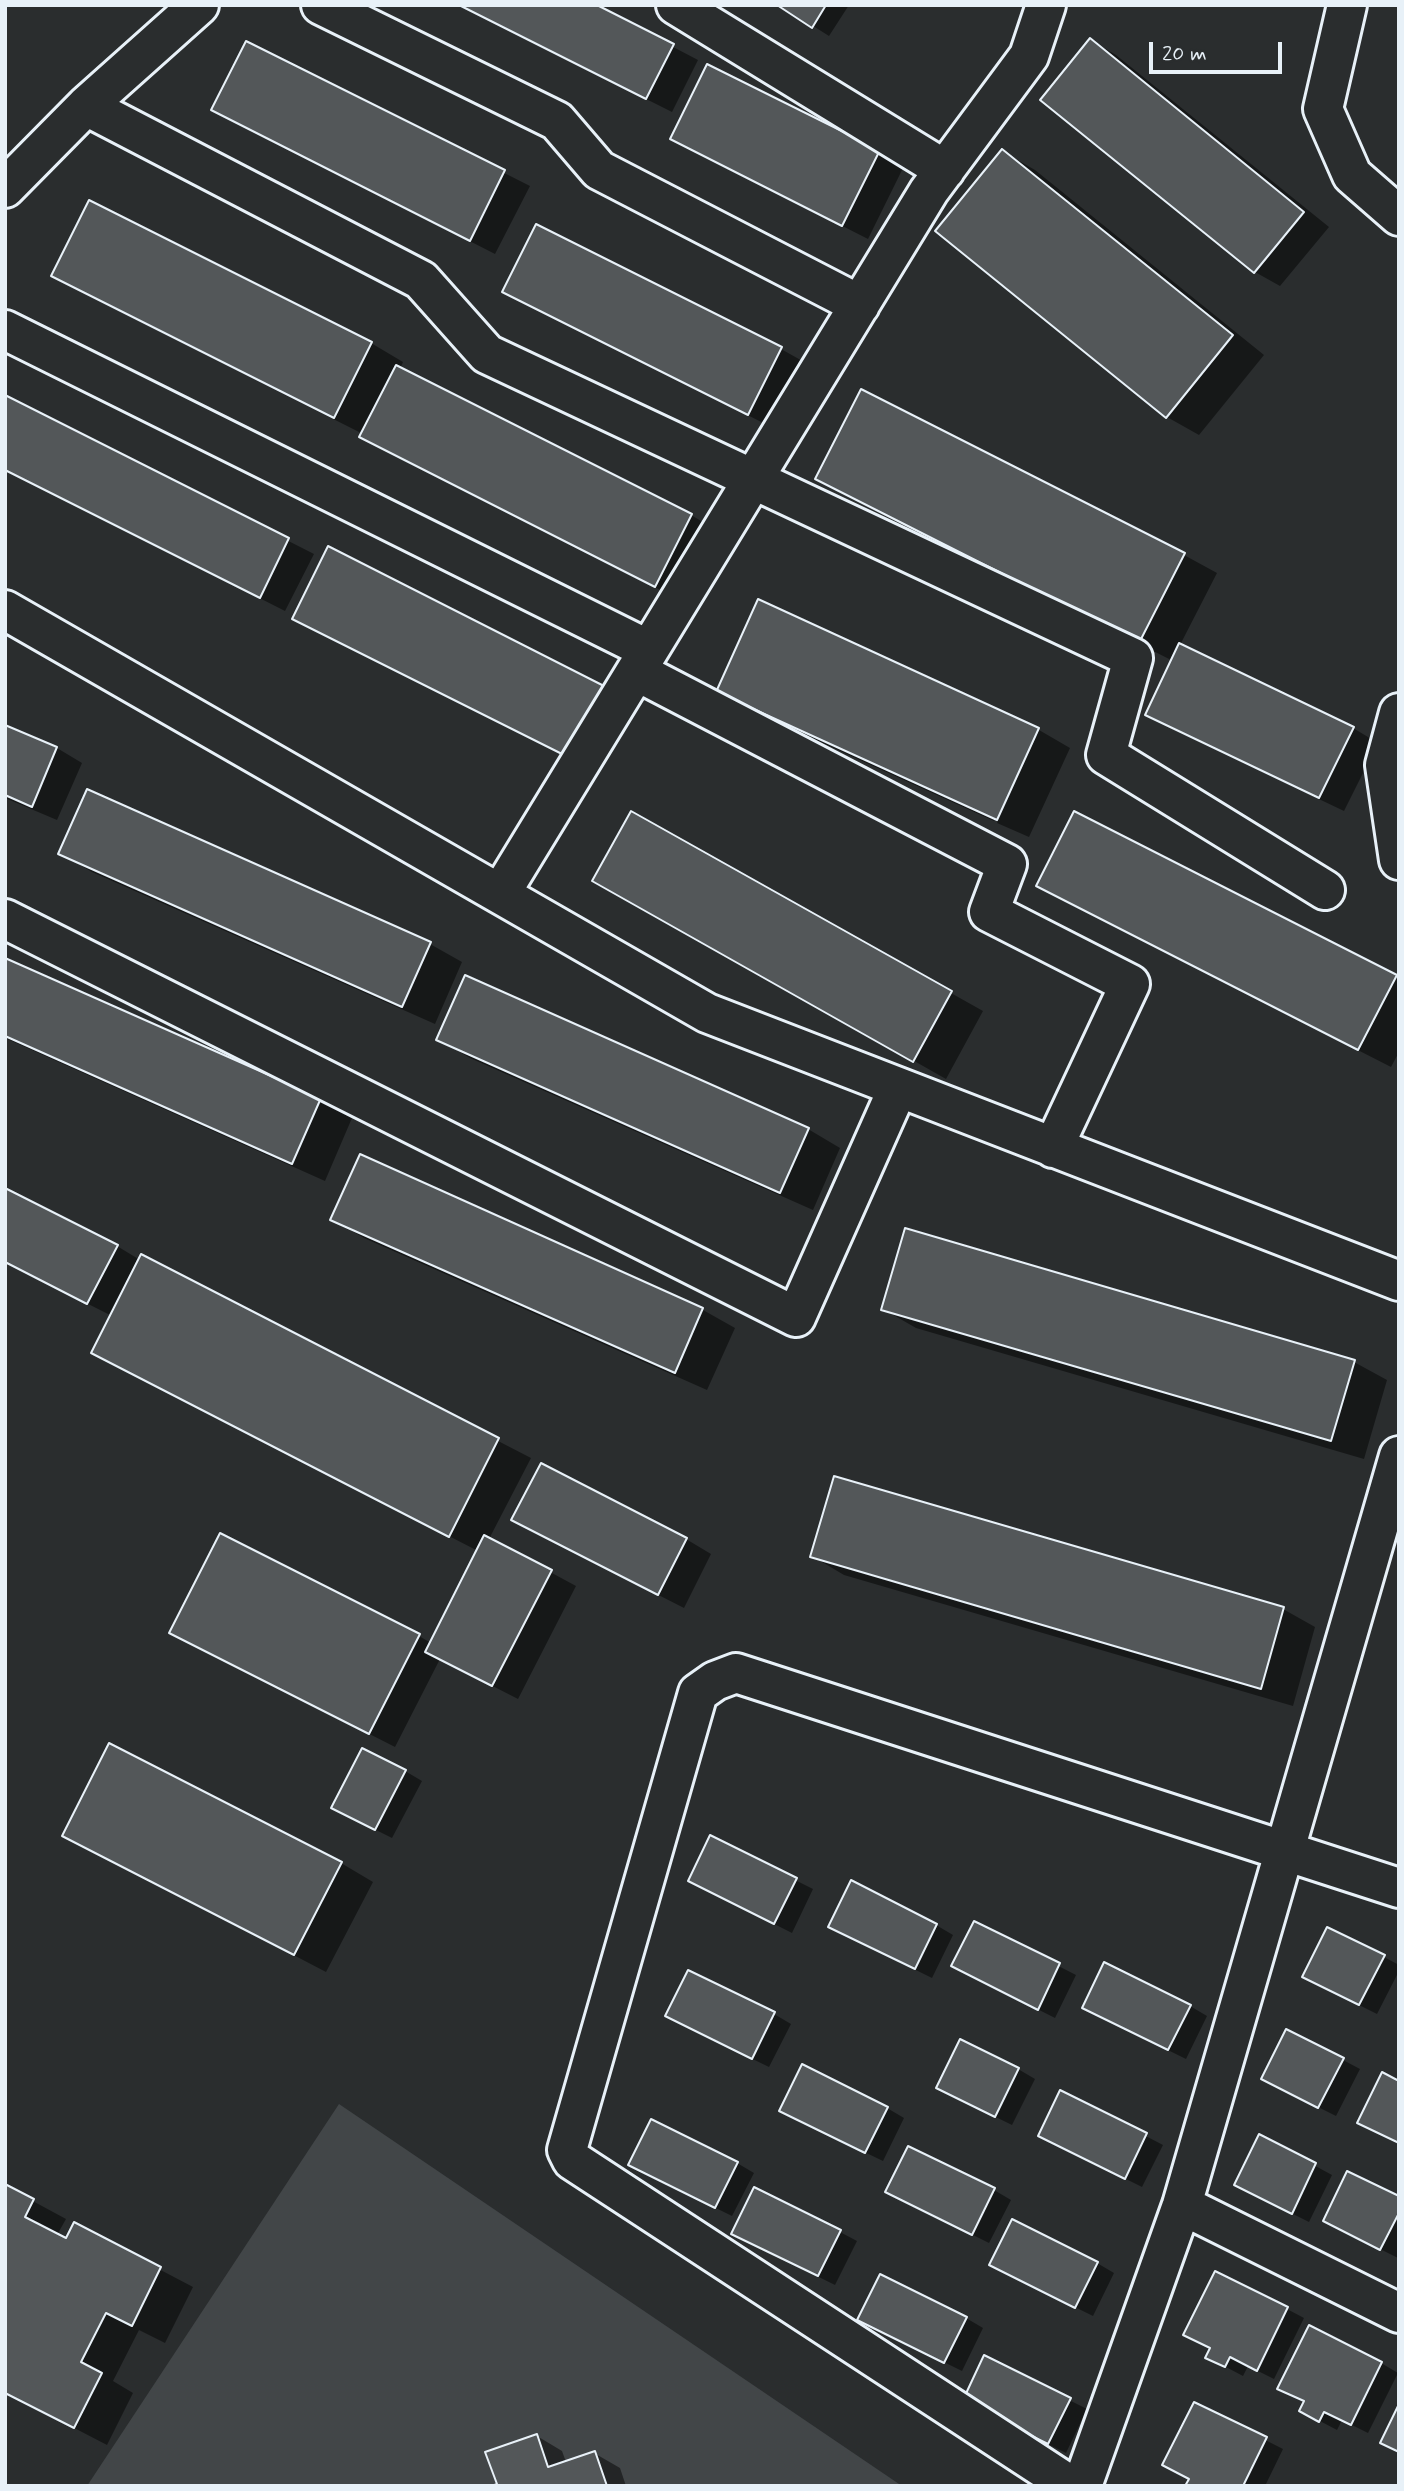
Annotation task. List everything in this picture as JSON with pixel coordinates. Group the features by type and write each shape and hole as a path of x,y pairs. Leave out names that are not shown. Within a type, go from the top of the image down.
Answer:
{"street":[{"path":"5,188 86,106 199,5"},
{"path":"321,5 557,121 599,170 860,305"},
{"path":"676,5 945,170"},
{"path":"500,894 929,191 1029,56 1046,5"},
{"path":"1347,5 1323,108 1352,175 1399,216"},
{"path":"86,106 421,280 487,354 1133,658 1106,755 1325,890"},
{"path":"5,330 643,661 1007,863 989,912 1130,984 1053,1148"},
{"path":"5,610 707,1013 1399,1281"},
{"path":"1399,713 1385,765 1399,860"},
{"path":"5,919 796,1317 898,1088"},
{"path":"1082,2486 1182,2205 1399,1456"},
{"path":"1072,2486 572,2161 567,2150 698,1693 715,1681 736,1673 1399,1888"},
{"path":"1182,2205 1399,2313"}],"shaded area":[{"path":"339,2104 902,2486 87,2486"}],"building":[{"path":"459,5 597,5 674,44 646,99"},
{"path":"777,5 826,5 812,28"},
{"path":"1090,38 1304,212 1254,273 1040,100"},
{"path":"246,41 505,170 470,241 211,110"},
{"path":"707,64 880,150 842,226 670,139"},
{"path":"1002,149 1233,335 1166,418 935,231"},
{"path":"89,200 372,342 334,418 51,276"},
{"path":"536,224 782,347 748,415 502,292"},
{"path":"396,365 692,514 655,587 359,437"},
{"path":"861,389 1185,553 1139,643 815,479"},
{"path":"5,395 289,538 260,598 5,470"},
{"path":"328,546 604,686 568,757 292,619"},
{"path":"758,599 1039,728 997,820 716,692"},
{"path":"1179,643 1354,727 1319,798 1145,715"},
{"path":"5,725 57,747 32,807 5,795"},
{"path":"87,789 431,942 402,1007 58,854"},
{"path":"631,811 952,991 913,1062 592,881"},
{"path":"1074,811 1397,975 1358,1050 1036,886"},
{"path":"5,958 321,1098 292,1164 5,1036"},
{"path":"465,975 809,1128 780,1193 436,1040"},
{"path":"360,1154 703,1308 675,1373 330,1220"},
{"path":"5,1188 118,1245 87,1304 5,1262"},
{"path":"905,1228 1355,1360 1331,1441 881,1310"},
{"path":"141,1254 499,1438 449,1537 91,1353"},
{"path":"541,1463 687,1538 658,1595 511,1520"},
{"path":"834,1476 1284,1607 1261,1689 810,1557"},
{"path":"220,1533 420,1634 369,1734 169,1633"},
{"path":"484,1535 552,1570 492,1686 425,1652"},
{"path":"109,1743 342,1862 294,1955 62,1836"},
{"path":"362,1748 406,1770 375,1830 331,1808"},
{"path":"710,1835 797,1878 774,1924 688,1881"},
{"path":"851,1880 937,1924 915,1969 828,1927"},
{"path":"974,1921 1060,1963 1038,2010 951,1966"},
{"path":"1327,1927 1385,1955 1359,2005 1302,1977"},
{"path":"1104,1962 1191,2005 1168,2050 1082,2008"},
{"path":"688,1970 775,2012 752,2059 665,2016"},
{"path":"1286,2029 1344,2058 1318,2108 1261,2079"},
{"path":"960,2039 1019,2068 995,2117 936,2088"},
{"path":"802,2064 888,2107 865,2153 779,2111"},
{"path":"1382,2072 1399,2081 1399,2143 1357,2123"},
{"path":"1060,2090 1147,2133 1125,2179 1038,2136"},
{"path":"651,2119 738,2162 715,2208 628,2165"},
{"path":"1259,2134 1316,2163 1292,2214 1234,2185"},
{"path":"908,2146 995,2188 972,2235 885,2192"},
{"path":"1347,2171 1399,2196 1399,2213 1380,2250 1323,2221"},
{"path":"5,2184 34,2199 25,2217 66,2238 74,2222 161,2267 132,2326 106,2313 81,2362 102,2373 74,2428 5,2393"},
{"path":"754,2187 841,2230 818,2276 731,2234"},
{"path":"1012,2219 1098,2262 1075,2308 989,2265"},
{"path":"1215,2271 1288,2307 1257,2371 1230,2357 1225,2367 1205,2358 1210,2348 1183,2335"},
{"path":"880,2274 967,2317 944,2363 857,2320"},
{"path":"1309,2325 1382,2362 1351,2425 1324,2412 1319,2422 1299,2411 1304,2401 1277,2389"},
{"path":"984,2355 1071,2398 1048,2444 962,2402"},
{"path":"1194,2402 1267,2437 1243,2486 1185,2486 1189,2479 1162,2465"},
{"path":"1399,2404 1399,2452 1380,2443"},
{"path":"537,2434 548,2467 595,2451 607,2486 492,2486 497,2484 485,2452"}]}
